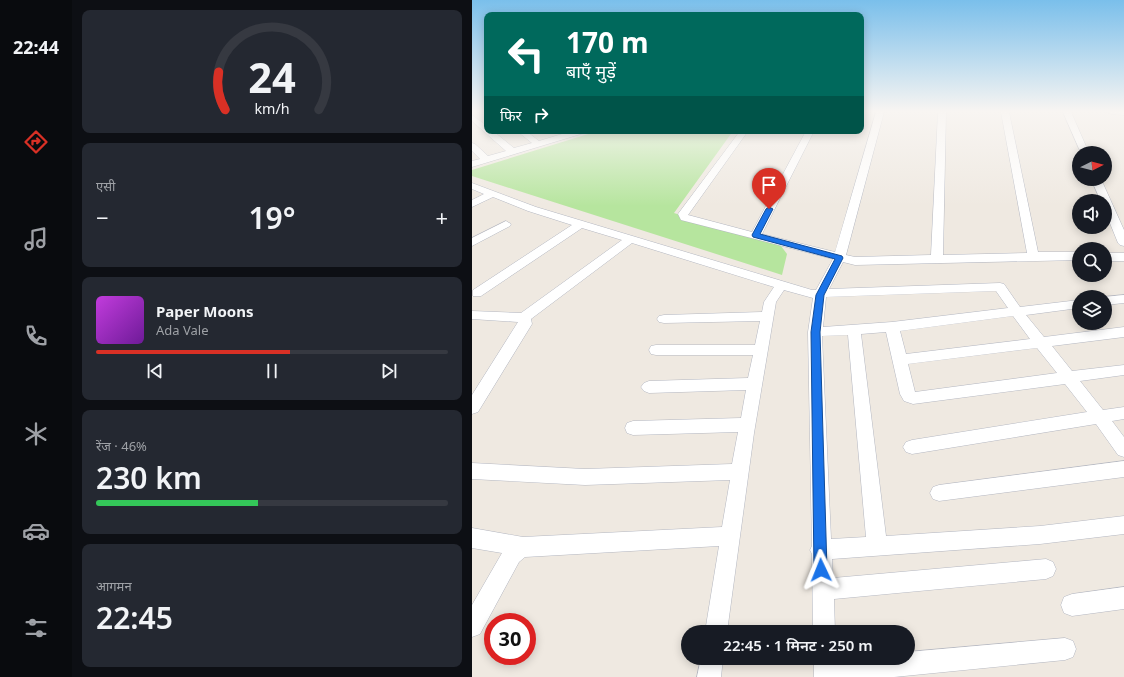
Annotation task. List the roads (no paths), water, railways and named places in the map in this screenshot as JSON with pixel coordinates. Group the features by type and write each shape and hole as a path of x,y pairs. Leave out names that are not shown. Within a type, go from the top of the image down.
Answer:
{"street":[{"path":"503,144 513,152"},
{"path":"472,164 538,144"},
{"path":"735,144 682,216 839,258 855,260 1072,256"},
{"path":"756,235 803,144"},
{"path":"824,625 820,550 815,332 820,295 839,258 871,144"},
{"path":"937,258 941,144"},
{"path":"1011,144 1033,256"},
{"path":"472,146 487,160"},
{"path":"472,186 532,209 805,293 820,295 1000,287 1017,312 1100,416 1124,450"},
{"path":"1099,186 1124,243"},
{"path":"472,204 492,194"},
{"path":"472,243 506,224"},
{"path":"477,293 581,224"},
{"path":"472,315 524,318 632,239"},
{"path":"1112,257 1124,257"},
{"path":"717,625 740,472 767,316 770,302 781,285"},
{"path":"1112,300 1124,299"},
{"path":"815,332 892,327 1072,305"},
{"path":"664,319 767,316"},
{"path":"472,408 524,324 524,318"},
{"path":"892,327 908,394 913,398 1124,370"},
{"path":"854,330 877,547"},
{"path":"899,360 1041,341 1124,332"},
{"path":"656,350 761,350"},
{"path":"649,387 755,384"},
{"path":"912,447 1124,413"},
{"path":"633,428 748,425"},
{"path":"939,493 1124,468"},
{"path":"472,471 585,477 740,472"},
{"path":"820,550 1040,535 1124,525"},
{"path":"472,538 523,547 730,536"},
{"path":"472,624 512,555 523,547"},
{"path":"822,590 1046,569"},
{"path":"1072,605 1124,598"},
{"path":"825,669 1065,649"},
{"path":"709,677 711,665"}]}
